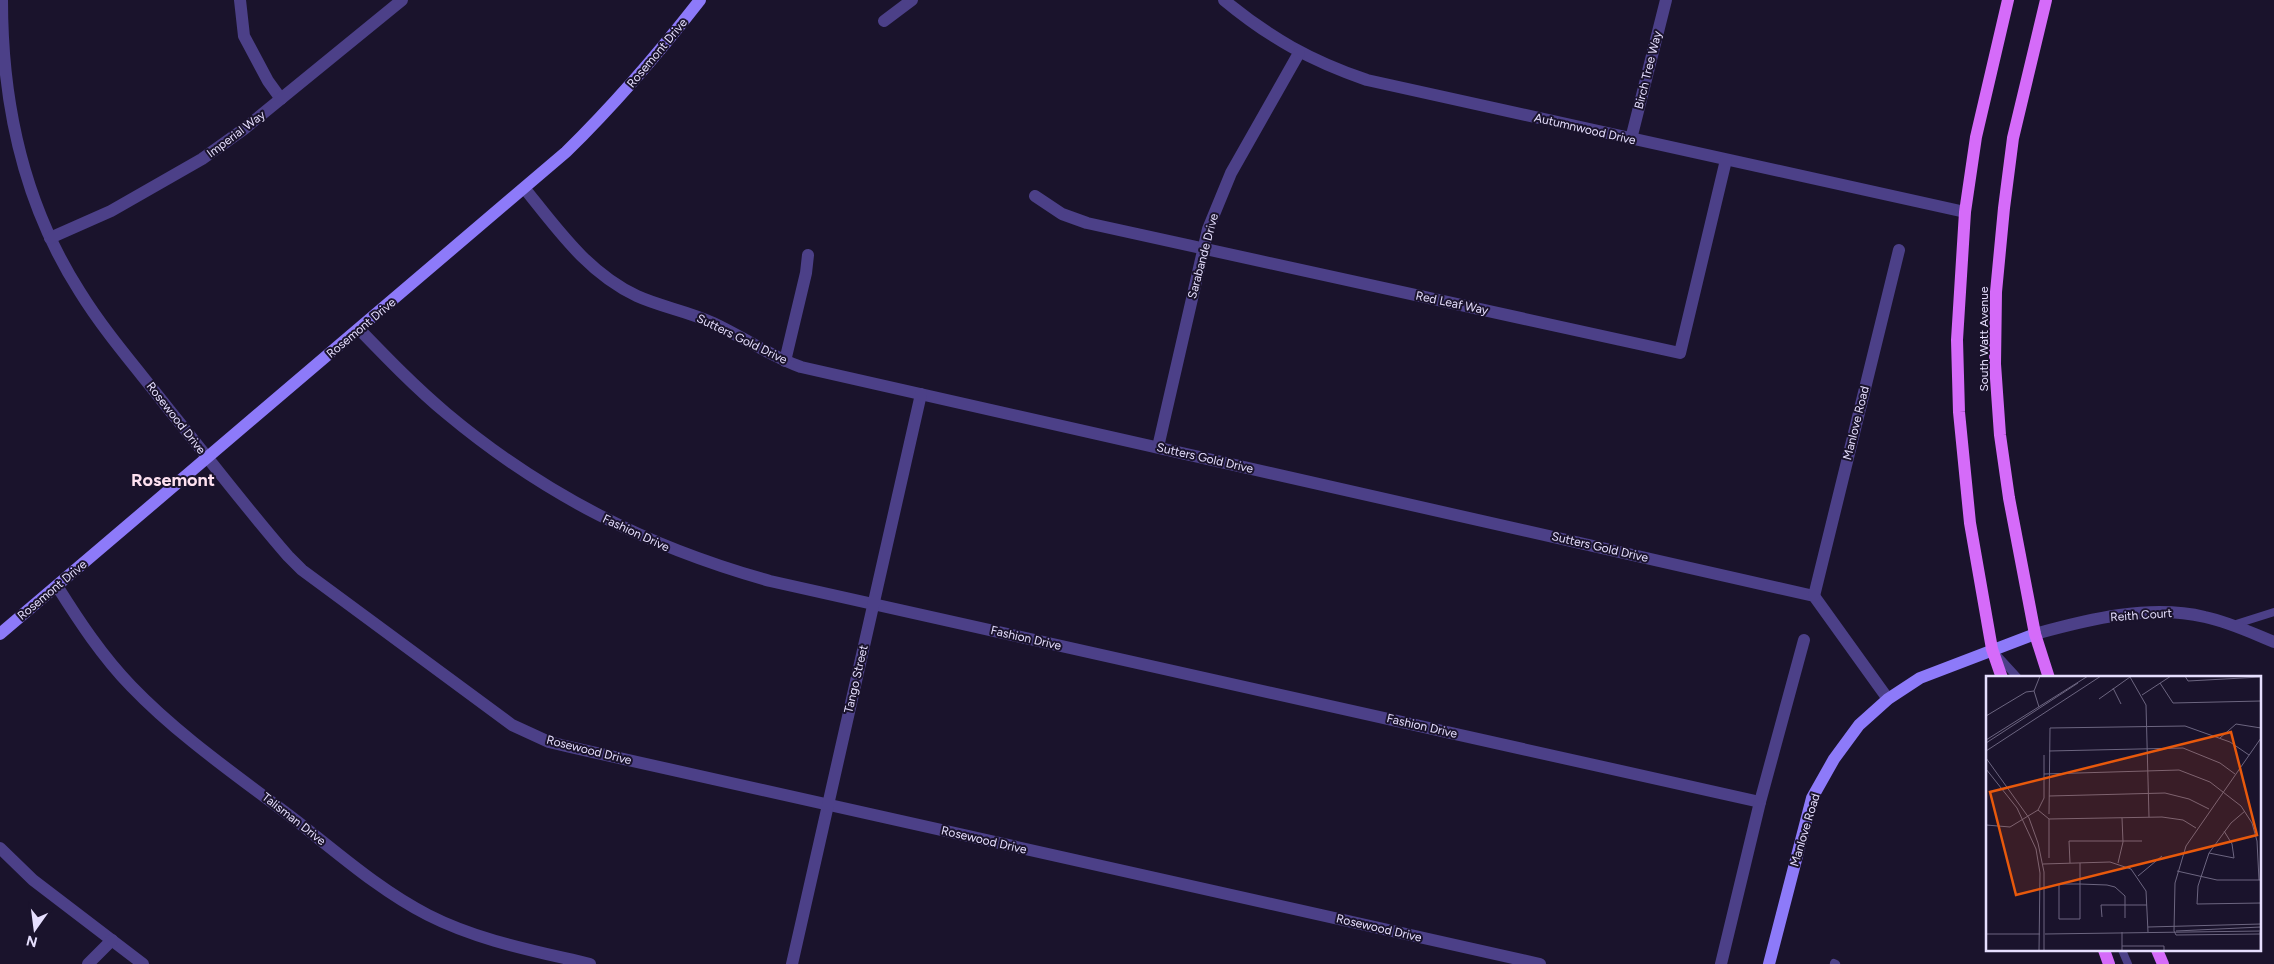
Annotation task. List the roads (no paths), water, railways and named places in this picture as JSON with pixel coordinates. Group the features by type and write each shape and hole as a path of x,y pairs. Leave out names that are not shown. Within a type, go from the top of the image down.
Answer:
{"main road":[{"name":"South Watt Avenue","path":"2001,676 1992,649 1970,523 1959,412 1957,340 1965,212 1976,137 2008,0"},
{"name":"South Watt Avenue","path":"2046,0 2013,138 1996,292 1995,364 2000,435 2009,498 2035,634 2048,676"},
{"path":"2105,952 2109,964"},
{"path":"2158,952 2163,964"}],"street":[{"name":"Rosewood Drive","path":"2,0 2,44 11,116 29,186 50,238 79,291 99,321 274,541 302,570 512,724 549,742 570,747 1540,964"},
{"path":"240,0 244,36 268,81 281,99"},
{"name":"Imperial Way","path":"50,238 111,211 202,160 281,99 402,0"},
{"name":"Rosemont Drive","path":"0,634 525,189 606,113 656,57 700,0"},
{"path":"884,21 912,0"},
{"name":"Autumnwood Drive","path":"1224,0 1250,22 1299,53 1332,68 1367,80 1965,212"},
{"name":"Birch Tree Way","path":"1631,139 1666,0"},
{"name":"Sarabande Drive","path":"1158,447 1204,248 1222,191 1299,53"},
{"name":"Red Leaf Way","path":"1035,196 1062,214 1087,222 1680,353 1726,160"},
{"name":"Sutters Gold Drive","path":"525,189 577,253 606,278 639,297 714,323 767,354 802,367 1814,596"},
{"name":"Manlove Road","path":"1814,596 1899,250"},
{"path":"785,361 806,272 808,255"},
{"name":"Fashion Drive","path":"359,329 401,372 472,434 520,469 578,504 638,535 721,567 770,581 1760,802"},
{"name":"Tango Street","path":"792,964 920,394"},
{"name":"Talisman Drive","path":"57,586 82,627 113,667 168,721 376,882 427,914 463,931 501,944 590,964"},
{"path":"1814,596 1888,698"},
{"name":"Reith Court","path":"2035,634 2069,625 2136,614 2175,612 2205,617 2233,625 2274,642"},
{"name":"Manlove Road","path":"1769,964 1812,798 1834,759 1859,725 1888,698 1920,678 2035,634"},
{"path":"1721,964 1760,802 1804,640"},
{"path":"0,848 33,880 143,964"},
{"path":"88,964 112,940"}],"lane":[{"path":"2233,625 2274,612"},
{"path":"1992,649 2016,676"},
{"path":"2123,952 2128,964"}],"district":[{"name":"Rosemont","path":"173,480"}]}
